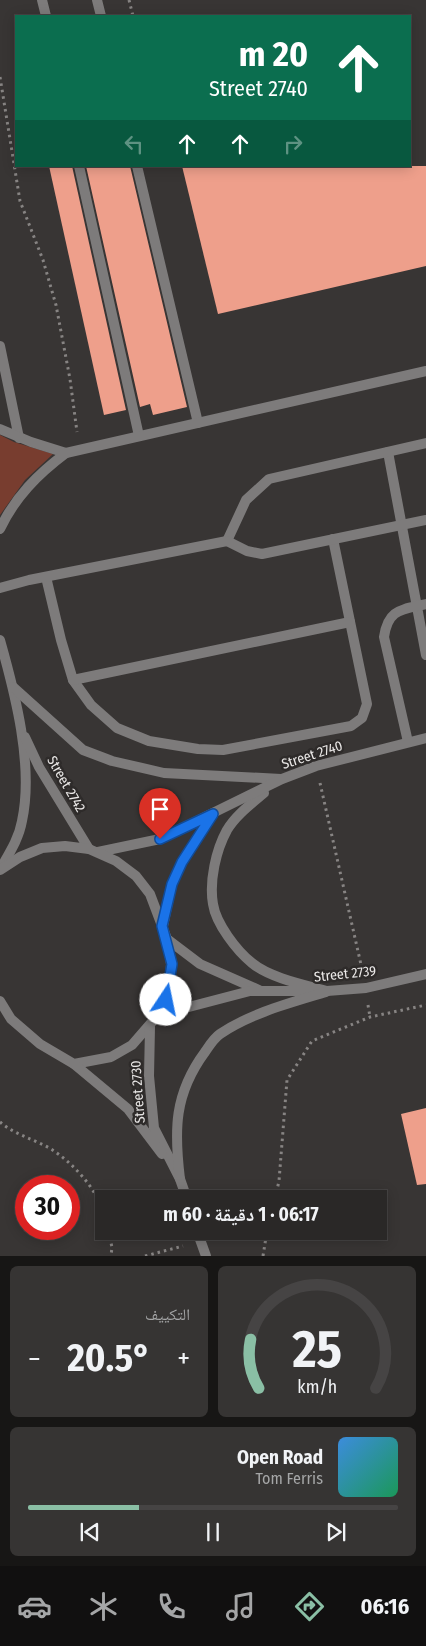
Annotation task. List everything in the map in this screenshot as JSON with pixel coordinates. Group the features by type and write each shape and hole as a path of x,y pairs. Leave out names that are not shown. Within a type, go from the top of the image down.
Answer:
{"street":[{"path":"42,0 46,15"},
{"path":"97,0 101,15"},
{"path":"79,167 139,436"},
{"path":"136,167 198,423"},
{"path":"0,346 20,438"},
{"path":"0,429 20,438 66,452 426,371"},
{"path":"227,541 246,500 270,480 426,443"},
{"path":"0,529 23,492 66,452"},
{"path":"388,452 402,526 421,605 426,655"},
{"path":"0,588 227,541 247,551 262,554 426,520"},
{"path":"46,577 73,680 91,705 117,728 149,741 198,750 222,750 351,726 362,718 366,704 333,539"},
{"path":"408,742 384,637 387,621 394,613 421,605"},
{"path":"73,680 350,622"},
{"name":"Street 2742","path":"0,640 14,687 22,732 26,794 22,821 15,844 0,870"},
{"path":"14,687 83,750 112,761 164,774 282,779"},
{"name":"Street 2742","path":"22,732 39,767 93,850"},
{"name":"Street 2740","path":"93,850 160,839 282,779 316,766 426,738"},
{"path":"282,779 242,811 227,831 214,867 213,904 228,938 253,964 287,980 326,992"},
{"path":"162,926 172,884 182,862 213,814"},
{"path":"0,870 20,857 42,848 65,846 93,850 116,861 136,876 150,894 167,939 172,964 170,984 158,1015 150,1027 132,1045 111,1057 74,1064"},
{"name":"Street 2739","path":"167,939 200,964 265,992"},
{"name":"Street 2739","path":"158,1015 250,991 326,992 366,988 426,974"},
{"path":"180,1179 175,1141 180,1102 194,1067 218,1035 248,1018 326,992"},
{"name":"Street 2730","path":"0,1001 11,1019 40,1044 74,1064 128,1109 180,1179"},
{"name":"Street 2730","path":"150,1027 149,1076 154,1128 184,1190"},
{"path":"200,1240 206,1256"}],"path":[{"path":"129,0 133,15"},
{"path":"0,77 20,201 43,260 56,305 70,379 77,450"},
{"path":"316,766 366,988"},
{"path":"277,1190 287,1080 312,1041 370,1018 426,1005"},
{"path":"0,1122 52,1150 82,1175 95,1195"},
{"path":"110,1240 111,1256"},
{"path":"263,1256 266,1240"}],"shaded area":[{"path":"0,435 14,442 53,454 25,480 0,515"}],"building":[{"path":"426,166 426,266 218,314 182,167"},
{"path":"49,167 72,167 126,410 104,415"},
{"path":"86,167 130,167 187,407 153,415 150,404 140,407"},
{"path":"426,1108 426,1184 417,1185 401,1114"}],"route":[{"path":"160,839 213,814 182,862 172,884 162,926 167,939 172,964 166,1000"}]}
